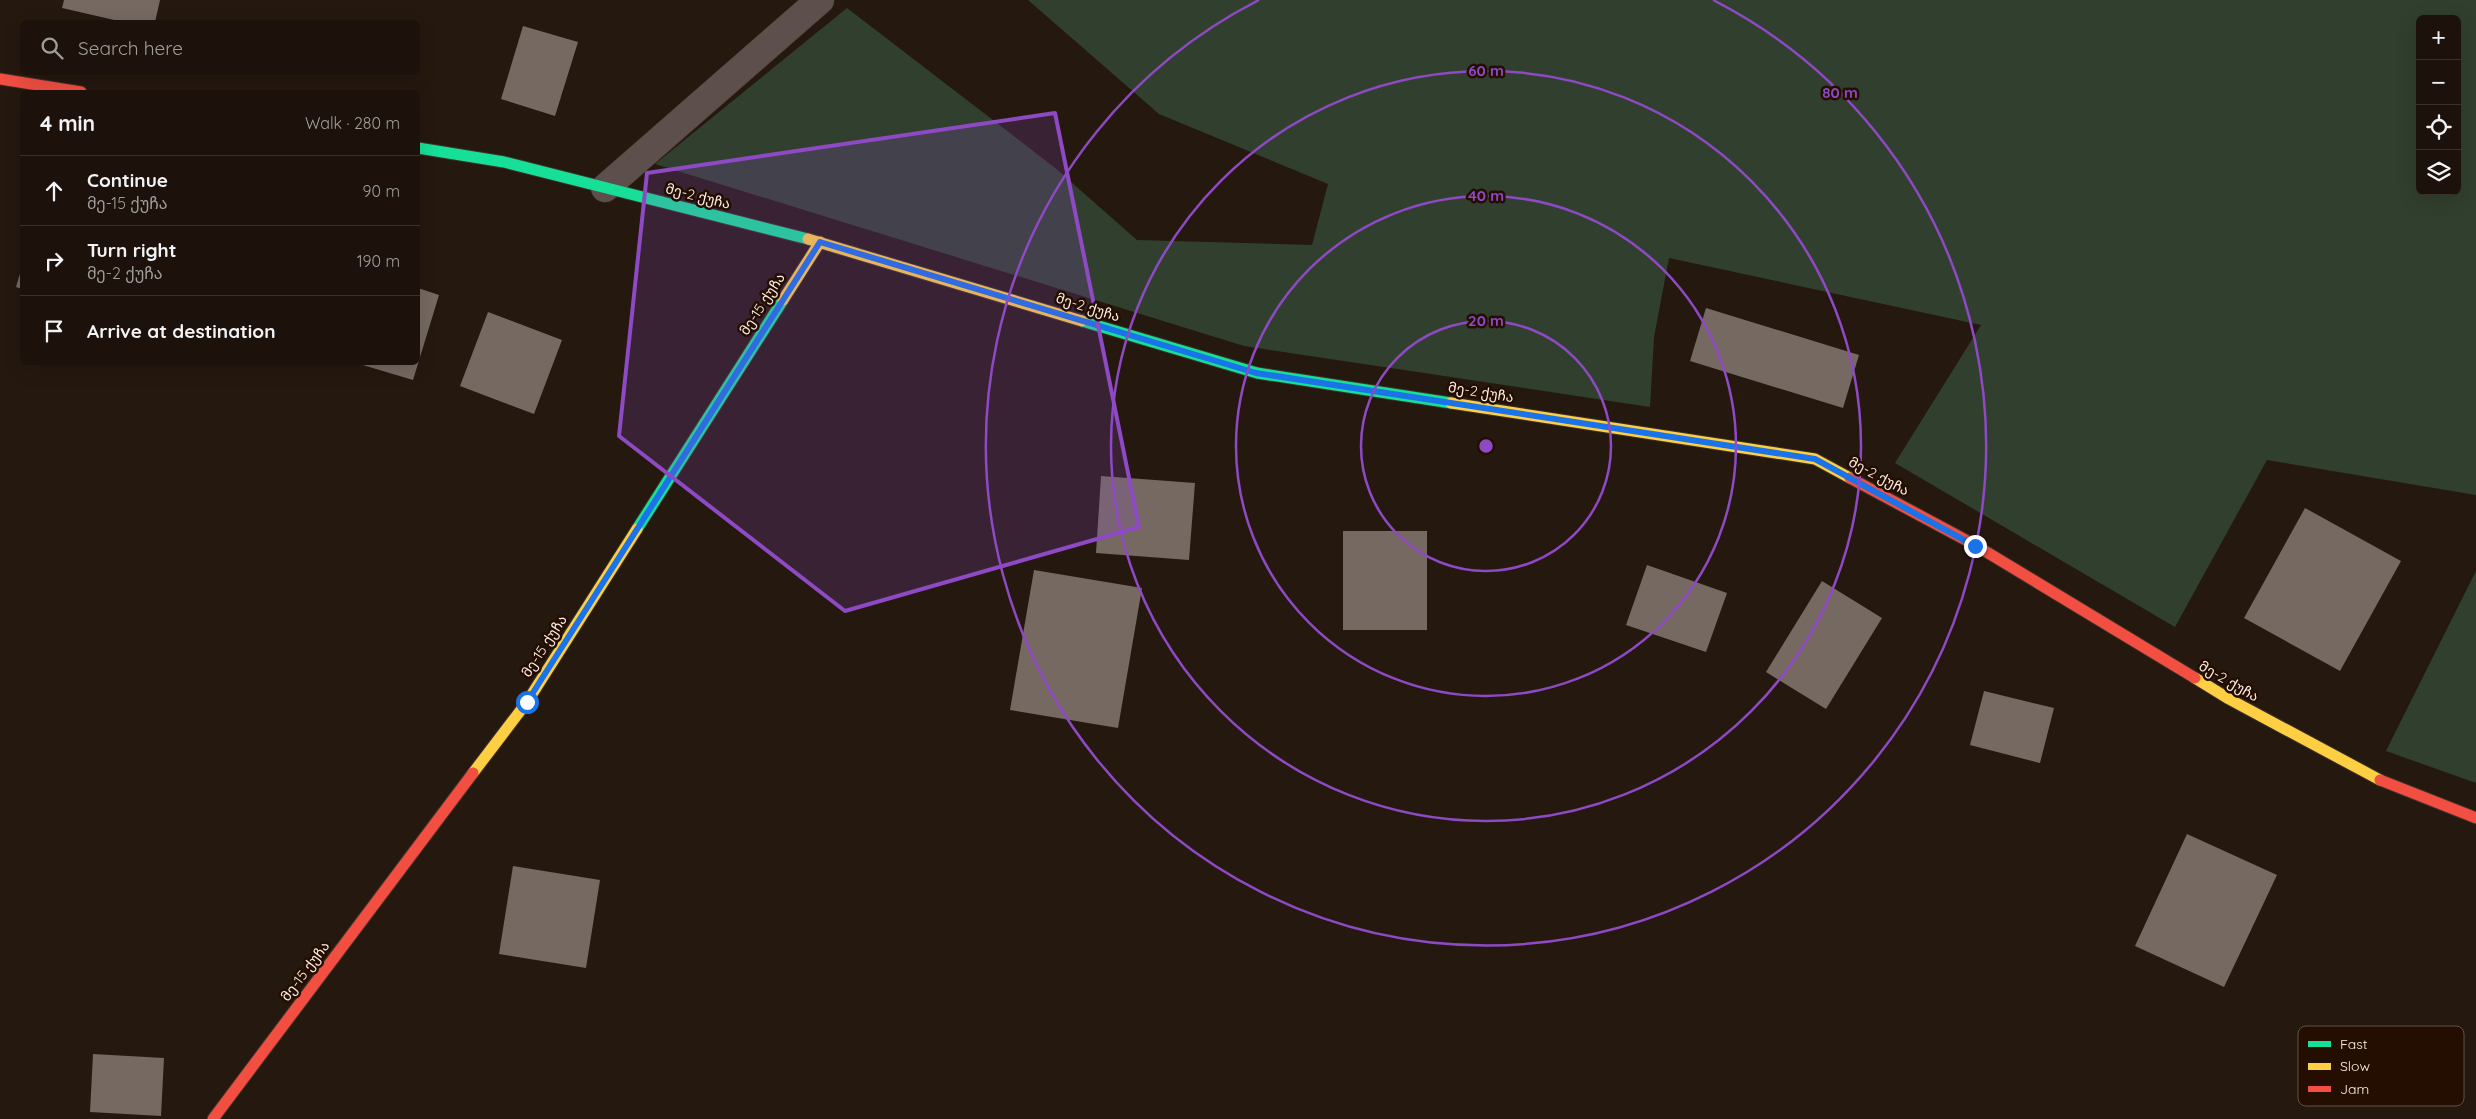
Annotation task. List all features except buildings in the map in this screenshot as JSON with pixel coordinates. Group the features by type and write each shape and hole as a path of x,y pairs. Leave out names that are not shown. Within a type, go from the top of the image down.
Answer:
{"street":[{"path":"605,188 820,0"},
{"path":"0,79 69,90"},
{"name":"მე-2 ქუჩა","path":"420,148 504,162 820,242 1256,373 1815,459 1975,546 2229,699 2394,787 2476,818"},
{"name":"მე-15 ქუჩა","path":"213,1119 527,702 820,242"}],"highlighted area":[{"path":"1055,113 1139,527 845,611 619,436 647,173"}],"green space":[{"path":"1028,0 2476,0 2476,495 2267,460 2175,627 1895,463 1981,325 1669,258 1654,337 1650,407 1244,346 655,164 847,8 1054,167 1137,240 1312,245 1328,184 1159,114"},
{"path":"2476,571 2476,783 2386,751"}],"traffic: fast":[{"path":"420,148 504,162 808,239"},
{"path":"637,529 783,300"},
{"path":"1082,321 1257,373 1451,403"}],"traffic: slow":[{"path":"808,239 1082,321"},
{"path":"783,300 820,242"},
{"path":"1451,403 1815,459 1850,478"},
{"path":"473,773 527,702 637,529"},
{"path":"2195,678 2229,699 2380,780"}],"traffic: jam":[{"path":"0,79 69,90"},
{"path":"1850,478 1975,545 2195,678"},
{"path":"213,1119 473,773"},
{"path":"2380,780 2476,818"}],"route":[{"path":"527,702 820,242 1256,373 1815,459 1975,546"}]}
